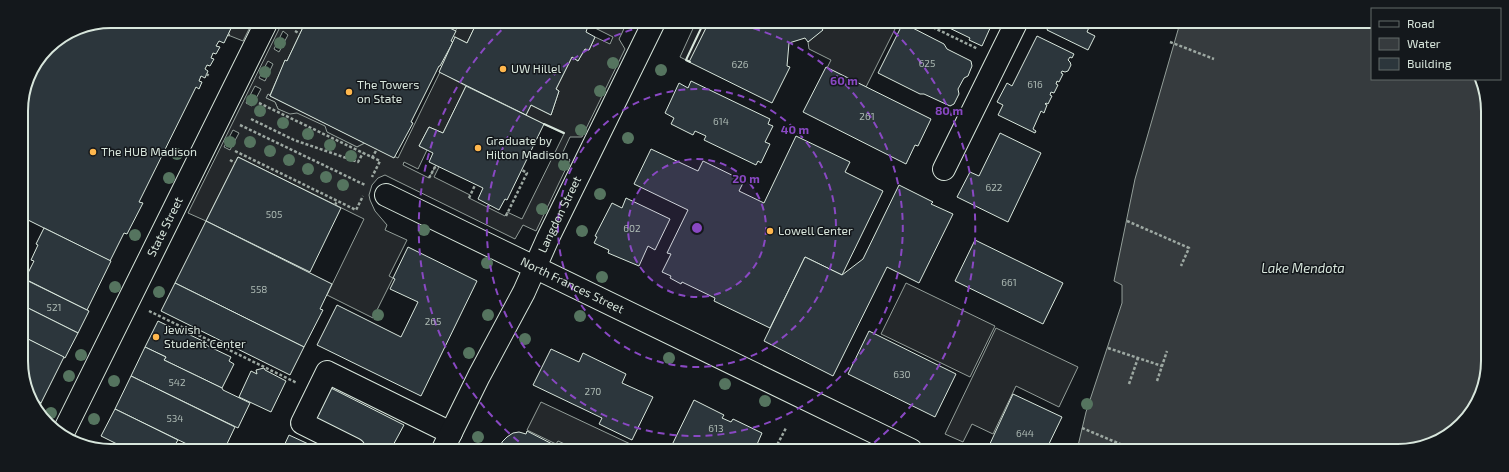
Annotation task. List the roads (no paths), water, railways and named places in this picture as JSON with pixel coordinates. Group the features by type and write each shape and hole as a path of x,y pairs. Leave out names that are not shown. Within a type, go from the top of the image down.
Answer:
{"street":[{"name":"State Street","path":"65,430 264,28"},
{"name":"Langdon Street","path":"447,441 479,376 524,292 651,28"},
{"path":"944,169 1014,28"},
{"name":"North Frances Street","path":"386,195 899,444"},
{"path":"344,444 302,423 327,372 447,441"}],"water":[{"name":"Lake Mendota","path":"1179,28 1371,28 1371,80 1475,80 1481,111 1481,361 1475,393 1464,411 1457,420 1430,438 1403,444 1078,444 1086,412 1122,303 1122,285 1114,281 1135,179"}],"place":[{"name":"UW Hillel","path":"503,69"},
{"name":"The Towers on State","path":"349,92"},
{"name":"Graduate by Hilton Madison","path":"478,148"},
{"name":"The HUB Madison","path":"93,152"},
{"name":"Lowell Center","path":"770,231"},
{"name":"Jewish Student Center","path":"156,337"}]}
